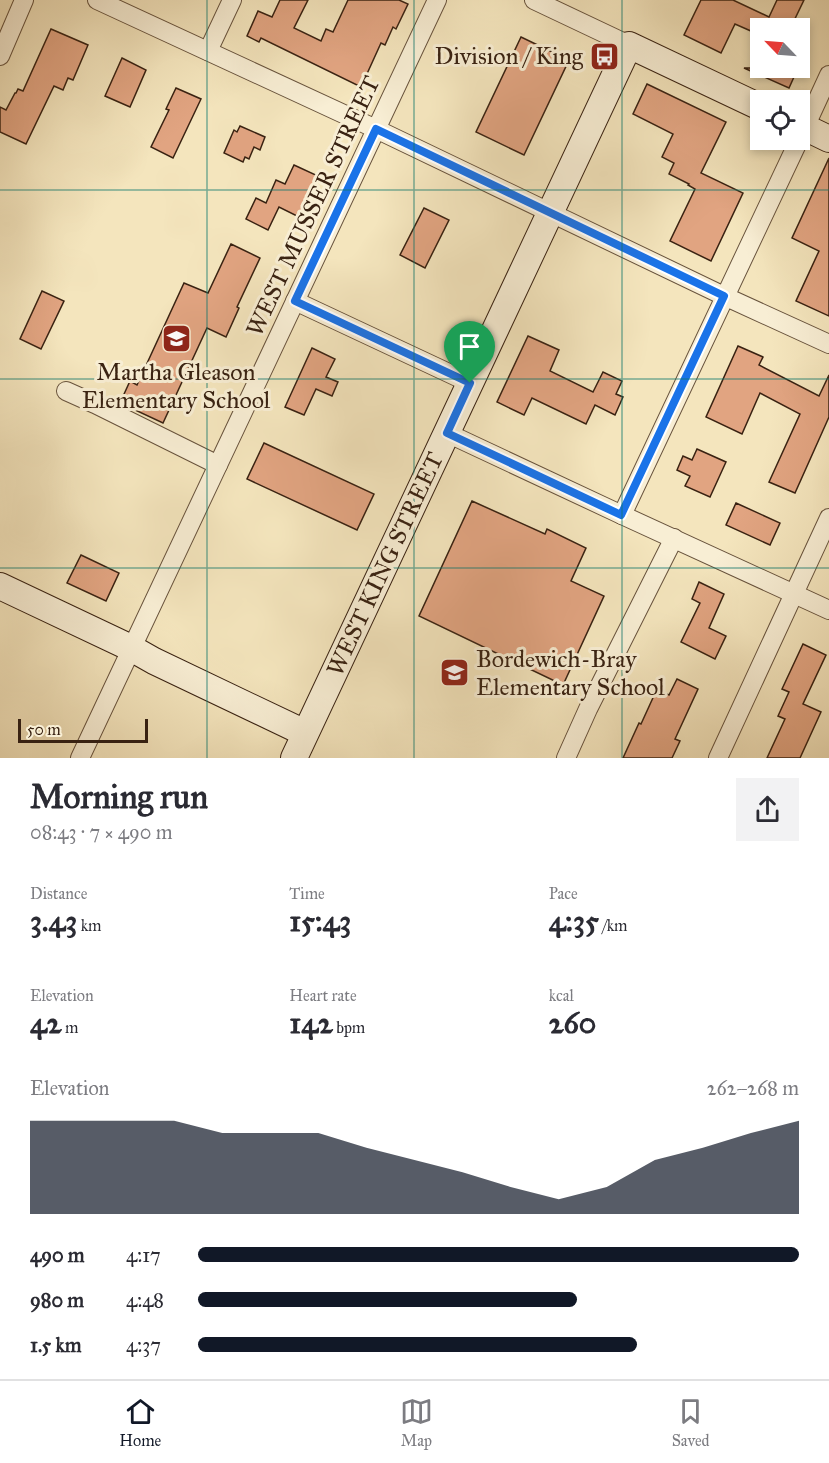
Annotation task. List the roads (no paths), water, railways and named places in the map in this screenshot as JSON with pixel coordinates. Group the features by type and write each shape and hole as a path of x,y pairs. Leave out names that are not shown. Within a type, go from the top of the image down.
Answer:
{"street":[{"path":"0,56 24,0"},
{"path":"98,0 829,344"},
{"path":"208,51 232,0"},
{"name":"WEST MUSSER STREET","path":"80,758 437,0"},
{"path":"534,0 750,102"},
{"name":"WEST KING STREET","path":"294,758 629,45"},
{"path":"810,112 829,75"},
{"path":"810,134 829,139"},
{"path":"621,515 792,150"},
{"path":"295,301 470,383"},
{"path":"66,391 218,465"},
{"path":"447,433 829,610"},
{"path":"718,758 829,518"},
{"path":"566,758 674,538"},
{"path":"0,586 305,733"}],"place":[{"name":"Division / King","path":"604,56"},
{"name":"Martha Gleason Elementary School","path":"176,339"},
{"name":"Bordewich-Bray Elementary School","path":"455,673"}]}
